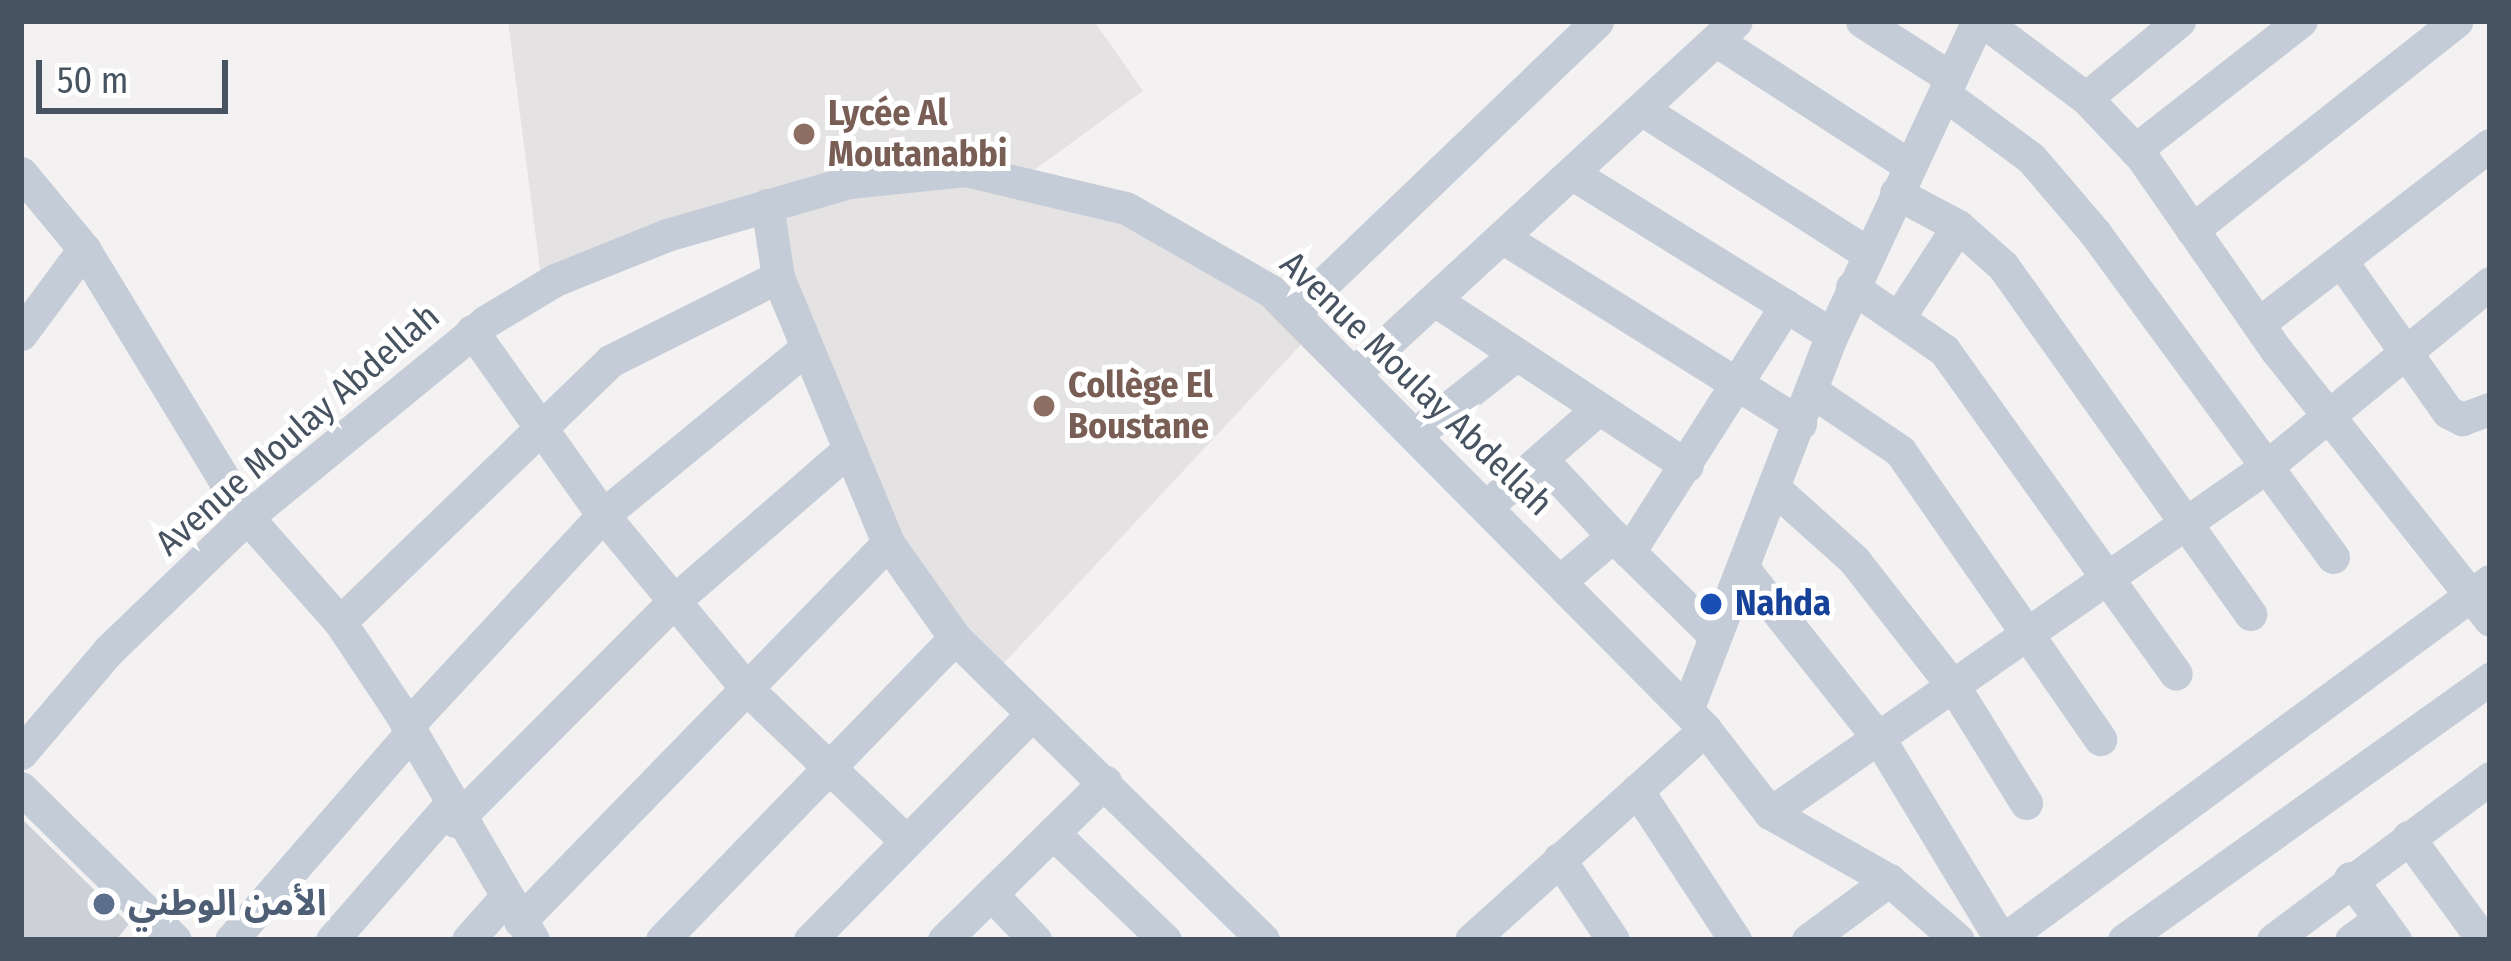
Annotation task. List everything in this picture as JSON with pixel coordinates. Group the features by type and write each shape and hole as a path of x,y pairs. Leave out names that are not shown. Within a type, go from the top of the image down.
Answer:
{"street":[{"path":"1294,312 1597,21"},
{"path":"1862,21 1948,86 2044,172 2332,557"},
{"path":"1492,932 1559,859 1637,790 1696,720 1715,636 1832,335 1901,179 1981,21 2086,98 2135,150 2327,415 2484,599 2002,940 1880,740 1743,568"},
{"path":"2086,98 2180,21"},
{"path":"2135,150 2301,21"},
{"path":"2192,230 2457,21"},
{"path":"1354,373 1646,112 1726,31 2003,266 2250,614"},
{"path":"1646,112 1867,253"},
{"path":"2258,325 2490,146"},
{"name":"Avenue Moulay Abdellah","path":"21,753 110,650 247,517 472,331 555,280 767,205 923,171 1008,175 1175,230 1294,312 1696,720 1770,813 1888,880 1958,940"},
{"path":"21,173 84,248 247,517 340,622 519,919"},
{"path":"1576,176 1832,335"},
{"path":"767,205 778,277 804,350 888,543 955,638 1263,940"},
{"path":"1899,317 1958,226"},
{"path":"1505,239 1736,386 1806,407 1900,451 2100,739"},
{"path":"21,334 84,248"},
{"path":"2341,261 2455,418 2490,409"},
{"path":"340,622 538,424 647,336 778,277"},
{"path":"1770,813 1955,690 2266,467 2490,283"},
{"path":"1852,287 1944,350 2176,674"},
{"path":"1436,301 1687,466"},
{"path":"1560,581 1621,544 1687,466 1786,306"},
{"path":"472,331 603,514 746,688 906,842"},
{"path":"231,940 409,730 603,514 804,350"},
{"path":"1417,433 1514,356"},
{"path":"1488,505 1598,409"},
{"path":"332,940 452,814 675,600 846,452"},
{"path":"1543,461 1715,636"},
{"path":"1774,489 1825,526 1955,690 2026,803"},
{"path":"468,940 519,919 888,543"},
{"path":"662,940 831,774 955,638"},
{"path":"2123,940 2490,679"},
{"path":"811,940 1031,715"},
{"path":"2272,940 2490,778"},
{"path":"944,940 1105,782"},
{"path":"21,788 175,940"},
{"path":"1637,790 1735,940"},
{"path":"1053,833 1165,940"},
{"path":"2408,837 2482,940"},
{"path":"1559,859 1612,940"},
{"path":"2350,878 2388,929 2351,940"},
{"path":"1808,940 1888,880"},
{"path":"991,894 1035,940"}],"shaded area":[{"path":"508,21 1094,21 1143,91 1016,183 1175,234 1309,336 991,677 892,520 766,210 544,300"}],"building":[{"path":"21,818 129,924 116,940 21,940"}],"place":[{"name":"Lycée Al Moutanabbi","path":"804,134"},
{"name":"Collège El Boustane","path":"1044,406"},
{"name":"Nahda","path":"1711,604"},
{"name":"الأمن الوطني","path":"104,904"}]}
